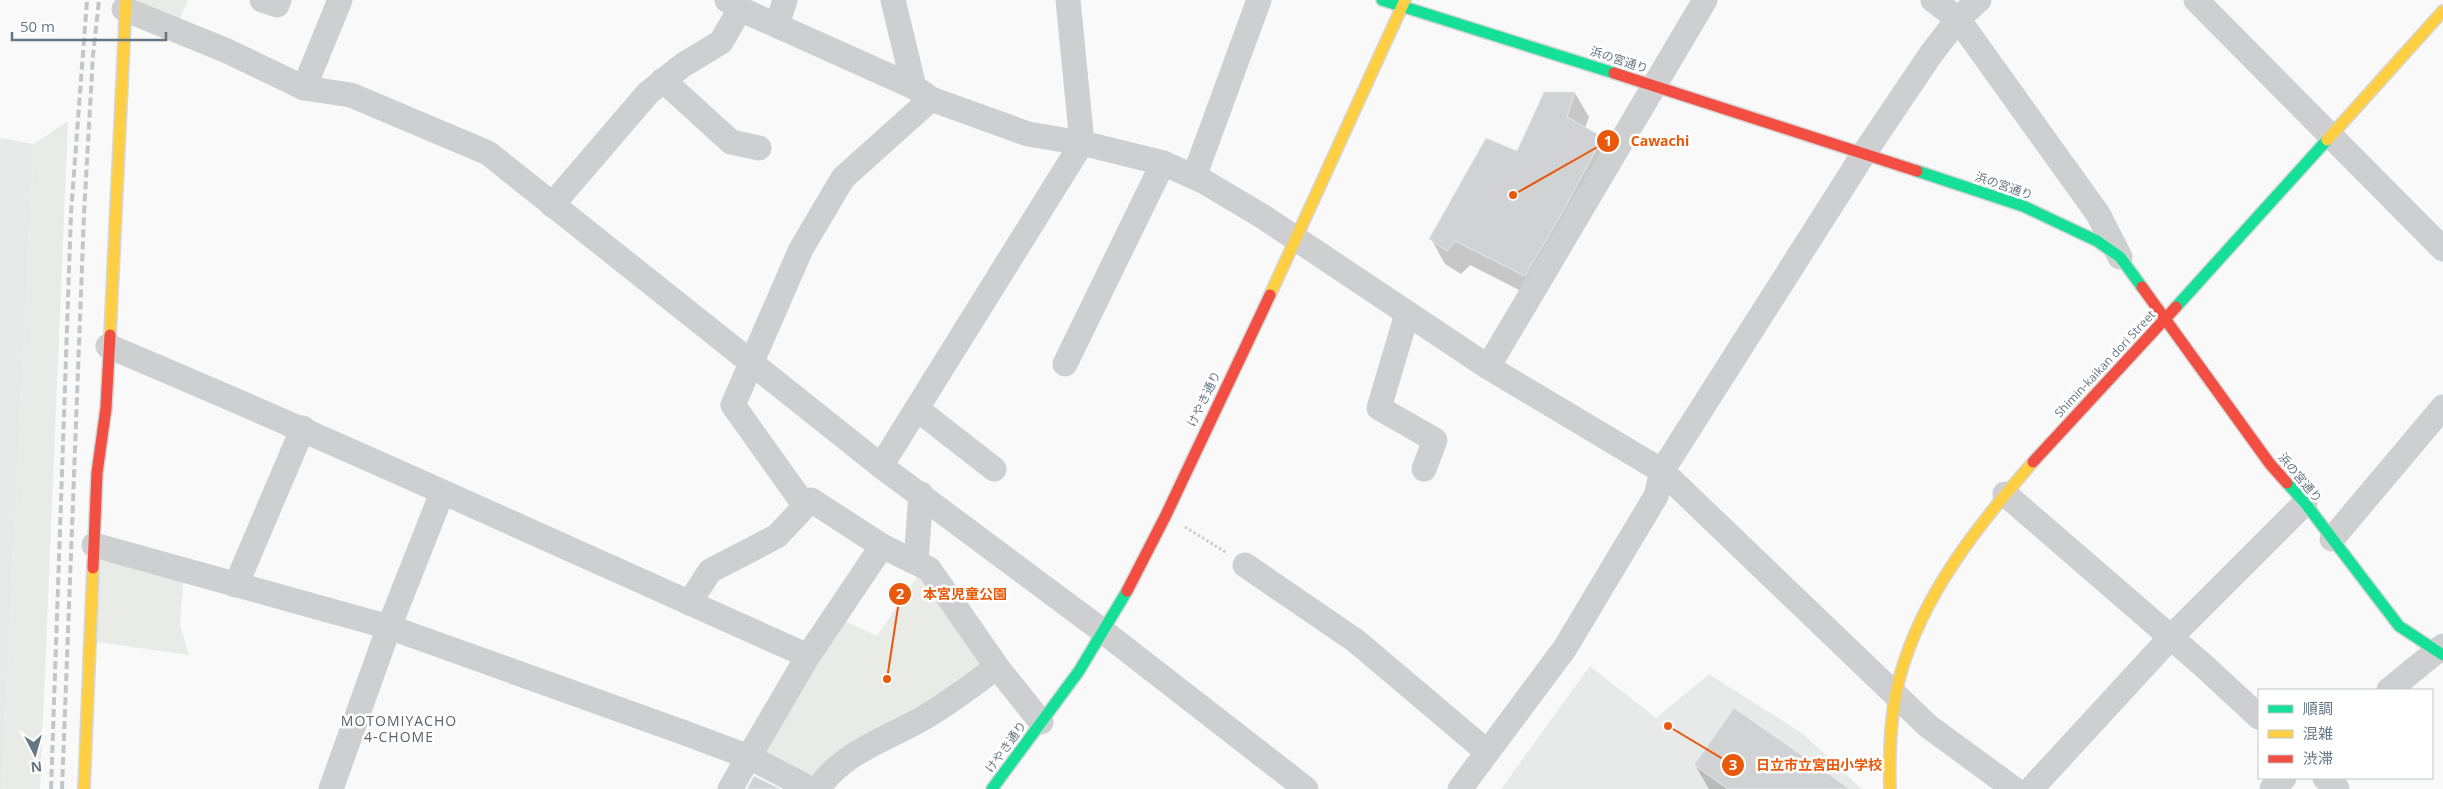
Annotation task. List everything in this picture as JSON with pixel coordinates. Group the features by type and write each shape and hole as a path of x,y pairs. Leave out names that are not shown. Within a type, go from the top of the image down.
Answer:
{"street":[{"path":"262,0 277,6 279,0"},
{"path":"304,88 340,0"},
{"path":"777,25 785,0"},
{"path":"893,0 922,93"},
{"path":"881,466 1082,143 1068,0"},
{"path":"1194,177 1260,0"},
{"name":"浜の宮通り","path":"1382,0 1404,3 2023,206 2097,241 2120,257 2270,464 2305,503 2399,626 2441,650"},
{"path":"1488,366 1705,0"},
{"path":"1933,0 1958,19 2098,214 2120,257"},
{"path":"1460,789 1486,751 1566,648 1656,496 1662,471 1863,155 1931,54 1958,19 1979,0"},
{"path":"2196,0 2443,249"},
{"name":"けやき通り","path":"992,789 1042,722 1104,632 1124,597 1166,515 1296,239 1404,3"},
{"path":"84,789 97,473 106,408 125,4 304,88 351,95 488,153 881,466 1104,632 1306,789"},
{"path":"552,205 648,93 663,80 721,42 734,4 922,93 1028,134 1082,143 1163,163 1194,177 1262,216 1488,366 1662,471 1928,726 2014,789"},
{"name":"Shimin-kaikan dori Street","path":"1890,789 1889,766 1894,693 1913,639 1935,596 1967,543 2005,494 2443,10"},
{"path":"663,80 731,142 759,148"},
{"path":"805,506 733,405 801,249 844,178 922,93"},
{"path":"1065,364 1163,163"},
{"path":"1407,314 1379,408 1435,440 1424,469"},
{"path":"108,346 303,428 442,493 808,656"},
{"path":"2332,539 2443,406"},
{"path":"917,409 994,469"},
{"path":"236,586 303,428"},
{"path":"331,789 389,627 442,493"},
{"path":"916,561 921,494"},
{"path":"2005,494 2171,637 2258,716"},
{"path":"689,603 710,571 778,536 811,500 882,546 930,569 997,667 1042,722"},
{"path":"2031,789 2171,637 2305,503"},
{"path":"94,545 389,627 749,757 811,789"},
{"path":"730,789 808,656 882,546"},
{"path":"1245,565 1356,641 1486,751"},
{"path":"2390,689 2441,650"},
{"path":"818,789 839,763 949,703 997,667"},
{"path":"2272,789 2283,779"},
{"path":"2325,779 2337,789"}],"path":[{"path":"1166,515 1245,565"}],"shaded area":[{"path":"126,0 188,0 175,30"},
{"path":"68,121 40,789 2,789 34,144"},
{"path":"0,138 34,144 2,789 0,789"},
{"path":"94,545 184,571 180,625 189,655 90,641"},
{"path":"919,574 990,662 814,782 761,754 840,619 877,636"},
{"path":"1590,666 1656,718 1709,674 1803,734 1862,789 1501,789"}],"building":[{"path":"1544,92 1575,92 1567,117 1603,137 1525,276 1455,241 1447,251 1429,239 1486,138 1517,151"},
{"path":"1734,708 1850,789 1728,789 1694,765"},
{"path":"754,776 780,789 747,789"}],"railway":[{"path":"51,789 71,213 87,0"},
{"path":"62,789 84,214 93,55 99,0"}],"traffic: fast":[{"path":"1382,0 1614,73"},
{"path":"2176,307 2327,140"},
{"path":"1917,171 2023,206 2097,241 2120,257 2142,287"},
{"path":"2287,483 2305,503 2399,626 2443,655"},
{"path":"992,789 1079,671 1127,591"}],"traffic: slow":[{"path":"110,335 126,0"},
{"path":"1270,295 1405,0"},
{"path":"2327,140 2443,11"},
{"path":"1890,789 1891,732 1894,704 1900,676 1922,617 1954,562 1993,510 2033,462"},
{"path":"84,789 93,568"}],"traffic: jam":[{"path":"1614,73 1917,171"},
{"path":"2142,287 2270,464 2287,483"},
{"path":"1127,591 1166,515 1270,295"},
{"path":"2033,462 2176,307"},
{"path":"93,568 97,473 106,408 110,335"}],"place":[{"name":"Cawachi","path":"1513,195"},
{"name":"本宮児童公園","path":"887,679"},
{"name":"日立市立宮田小学校","path":"1668,726"}],"district":[{"name":"MOTOMIYACHO 4-CHOME","path":"399,730"}]}
